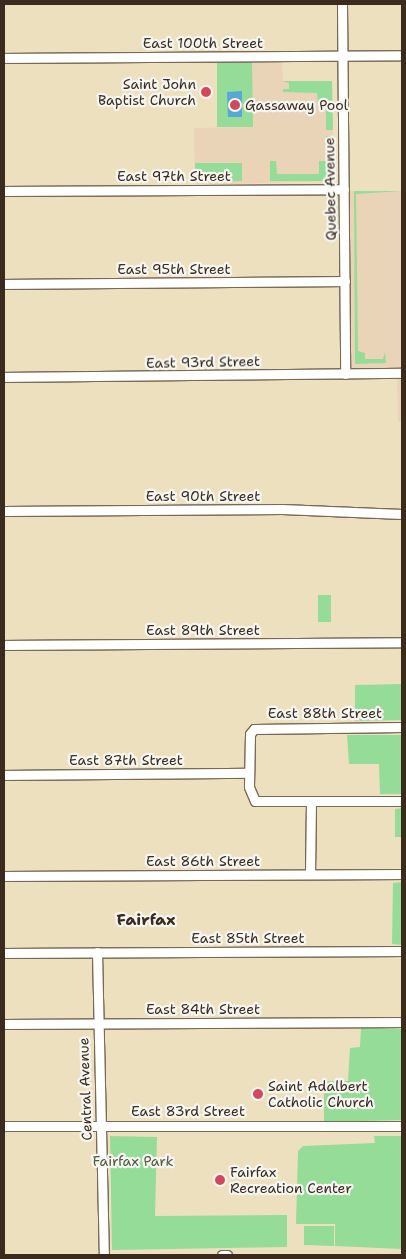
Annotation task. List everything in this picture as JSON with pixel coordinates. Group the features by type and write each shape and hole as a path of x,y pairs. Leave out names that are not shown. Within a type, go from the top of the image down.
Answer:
{"street":[{"name":"Quebec Avenue","path":"342,4 346,374"},
{"name":"East 100th Street","path":"4,58 402,55"},
{"name":"East 97th Street","path":"4,191 344,188"},
{"name":"East 95th Street","path":"4,284 345,281"},
{"name":"East 93rd Street","path":"4,377 402,373"},
{"name":"East 90th Street","path":"4,511 282,509 402,514"},
{"name":"East 89th Street","path":"4,645 402,642"},
{"name":"East 88th Street","path":"249,773 250,734 263,726 402,727"},
{"name":"East 87th Street","path":"4,775 249,773"},
{"path":"249,773 251,797 255,802 402,801"},
{"path":"310,874 311,802"},
{"name":"East 86th Street","path":"4,876 402,874"},
{"name":"East 85th Street","path":"4,952 402,951"},
{"name":"Central Avenue","path":"97,952 97,1024 104,1255"},
{"name":"East 84th Street","path":"4,1024 402,1022"},
{"name":"East 83rd Street","path":"4,1126 101,1124 402,1126"},
{"path":"222,1255 227,1255"}],"shaded area":[{"path":"252,61 282,61 283,81 332,81 334,181 195,185 194,128 252,127"},
{"path":"344,191 402,191 402,422 398,422 397,373 345,374"}],"green space":[{"name":"Gassaway Pool","path":"217,61 252,61 253,127 217,127"},
{"path":"282,81 332,81 333,130 326,130 326,105 318,105 317,93 283,92 283,89 289,89 289,83"},
{"path":"326,136 333,136 334,181 270,181 270,161 276,161 277,174 319,174 319,161 326,161"},
{"path":"195,163 242,163 242,181 195,182"},
{"path":"354,191 402,191 356,194 358,351 365,353 365,359 383,359 385,352 386,363 355,364"},
{"path":"318,595 331,595 331,622 318,622"},
{"path":"402,684 402,720 355,721 355,685"},
{"path":"347,735 402,735 402,794 380,794 379,764 349,764"},
{"path":"402,808 402,837 395,837 395,809"},
{"path":"402,882 402,945 392,944 393,883"},
{"path":"361,1027 402,1029 402,1120 324,1122 324,1081 348,1081 350,1048 360,1047"},
{"name":"Fairfax Park","path":"110,1136 157,1137 155,1216 287,1215 287,1247 112,1250"},
{"path":"374,1136 402,1136 402,1249 335,1246 335,1224 296,1224 298,1151 303,1146 375,1143"},
{"path":"304,1226 334,1226 334,1246 304,1245"}],"water":[{"path":"242,91 242,117 228,117 227,92"}],"place":[{"name":"Saint John Baptist Church","path":"206,92"},
{"name":"Gassaway Pool","path":"235,105"},
{"name":"Saint Adalbert Catholic Church","path":"258,1094"},
{"name":"Fairfax Recreation Center","path":"220,1180"}],"district":[{"name":"Fairfax","path":"146,920"}]}
